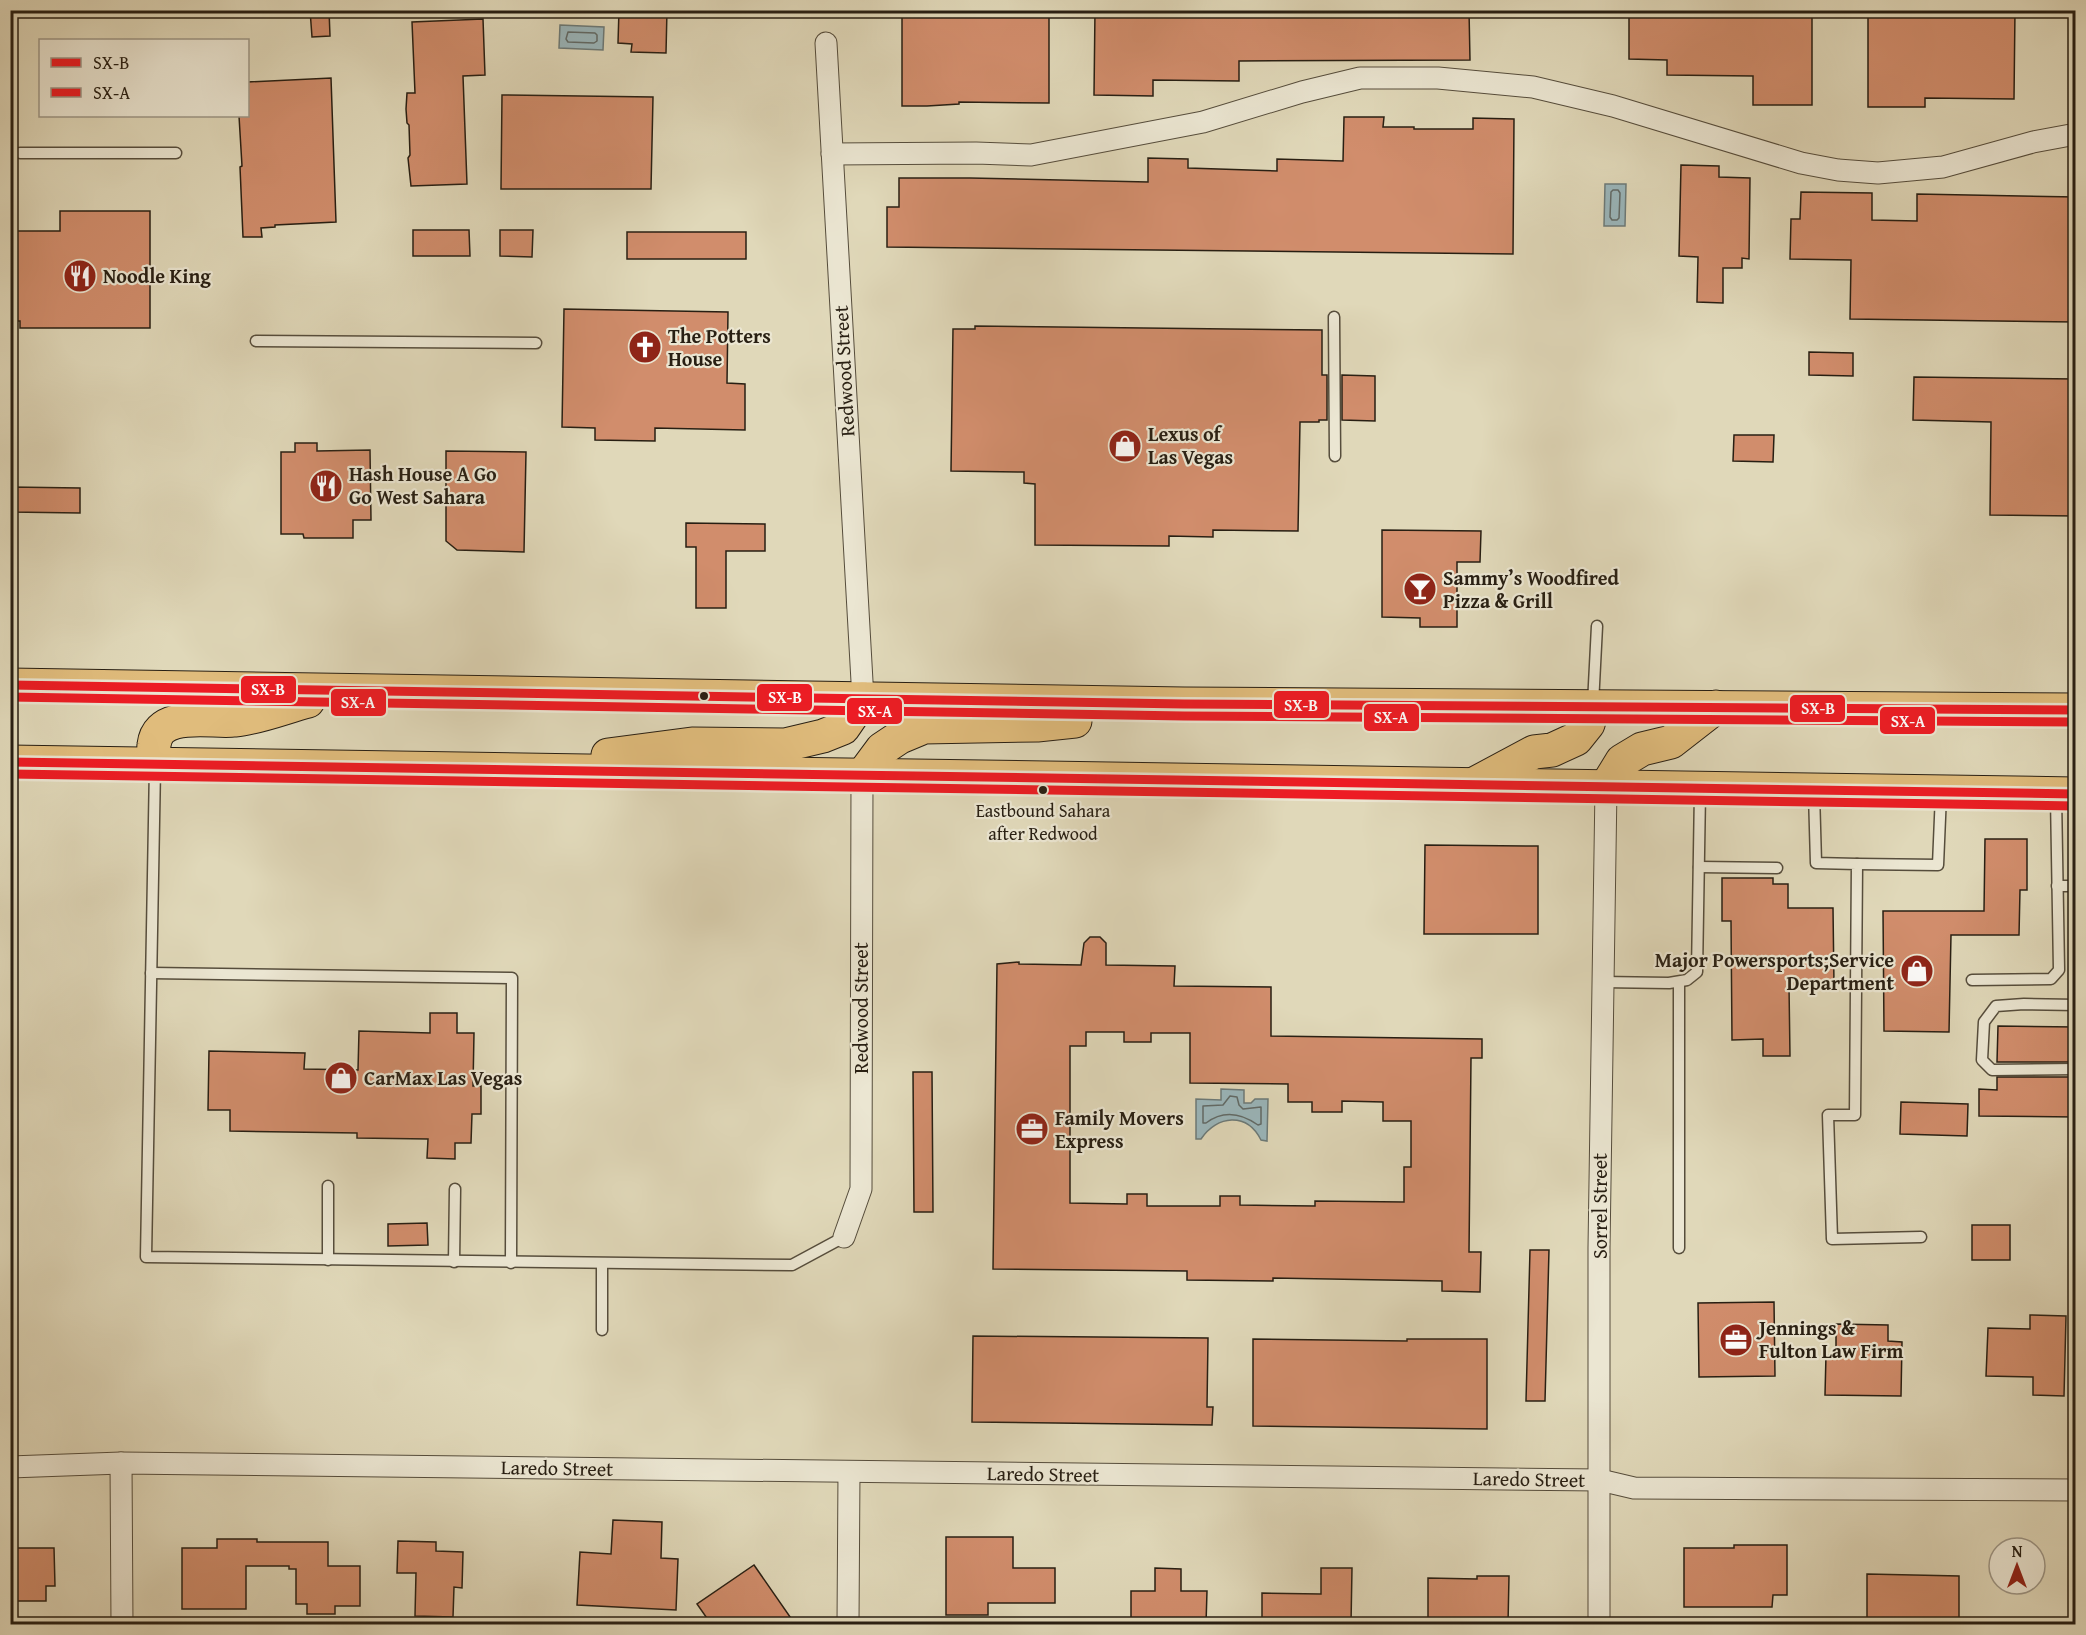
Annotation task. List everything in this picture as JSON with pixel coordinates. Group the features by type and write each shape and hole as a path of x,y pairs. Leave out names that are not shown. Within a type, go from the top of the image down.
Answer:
{"main road":[{"path":"10,685 1119,703 2076,710"},
{"path":"155,764 154,743 159,733 168,725 179,720 236,720 344,691"},
{"path":"506,770 692,744 785,745 824,736 843,728 863,699"},
{"path":"862,776 882,749 900,737 924,728 1037,725 1077,721 1119,703"},
{"path":"1472,785 1534,753 1552,750 1576,739 1588,724 1593,707"},
{"path":"1606,787 1622,760 1642,749 1671,742 1716,707"},
{"path":"10,762 2066,794"}],"street":[{"name":"Redwood Street","path":"826,43 863,699"},
{"path":"832,154 1031,155 1203,122 1302,92 1360,78 1438,78 1533,87 1614,106 1801,163 1838,170 1878,173 1943,167 2033,142 2076,134"},
{"name":"Redwood Street","path":"844,1238 861,1190 862,776"},
{"name":"Sorrel Street","path":"1599,1624 1602,982 1606,787"},
{"path":"121,1463 122,1624"},
{"name":"Laredo Street","path":"10,1467 121,1463 1600,1480 1634,1488 2076,1490"},
{"path":"848,1624 849,1472"}],"lane":[{"path":"20,153 176,153"},
{"path":"1334,317 1335,456"},
{"path":"256,341 536,343"},
{"path":"1593,707 1598,626"},
{"path":"155,764 146,1257 792,1265 844,1238"},
{"path":"1602,982 1679,982 1693,977 1697,972 1700,788"},
{"path":"1814,790 1816,863 1857,864 1938,865 1941,792"},
{"path":"1972,980 2051,979 2059,970 2057,886 2066,794"},
{"path":"1857,864 1855,1115 1828,1115 1832,1239 1921,1237"},
{"path":"1699,867 1778,868"},
{"path":"2057,886 2076,886"},
{"path":"151,973 512,978 511,1263"},
{"path":"1679,982 1679,1248"},
{"path":"2076,1005 1996,1006 1984,1022 1982,1060 1992,1070 2076,1069"},
{"path":"328,1186 328,1260"},
{"path":"454,1262 455,1189"},
{"path":"602,1264 602,1330"}],"water":[{"path":"560,25 604,27 603,50 559,48"},
{"path":"1605,184 1626,184 1625,226 1604,226"},
{"path":"1221,1089 1244,1090 1244,1103 1251,1103 1255,1099 1268,1099 1267,1141 1261,1140 1248,1125 1232,1120 1215,1125 1201,1139 1196,1139 1196,1099 1221,1100"}],"building":[{"path":"310,10 329,10 330,36 312,37"},
{"path":"619,10 667,10 666,53 631,52 632,44 618,43"},
{"path":"989,10 1049,10 1049,103 959,102 959,104 902,106 902,12 989,12"},
{"path":"1095,10 1469,10 1470,60 1239,61 1239,81 1153,80 1153,96 1094,95"},
{"path":"1667,10 1812,11 1812,105 1753,105 1753,76 1667,75 1667,60 1629,59 1629,14 1667,15"},
{"path":"1954,10 2015,10 2014,99 1925,98 1925,107 1868,107 1868,12 1954,13"},
{"path":"483,19 485,75 463,76 467,184 411,186 408,158 410,155 409,125 406,109 407,93 415,93 412,22"},
{"path":"331,78 336,222 275,225 275,227 261,228 262,237 243,237 239,117 249,117 249,82"},
{"path":"502,95 653,97 651,189 501,189"},
{"path":"1344,117 1384,117 1383,127 1414,127 1414,129 1473,129 1473,118 1514,119 1513,254 887,247 887,207 899,207 899,178 1148,182 1148,158 1188,159 1188,168 1277,171 1277,159 1343,161"},
{"path":"1681,165 1719,166 1719,177 1750,178 1749,259 1742,258 1742,268 1723,268 1723,303 1697,302 1698,257 1679,256"},
{"path":"1801,192 1872,193 1872,220 1917,221 1917,194 2076,197 2076,322 1850,319 1851,260 1790,259 1791,219 1800,219"},
{"name":"Noodle King","path":"60,211 150,211 150,328 20,328 20,321 10,321 10,231 60,231"},
{"path":"413,230 469,230 470,256 413,256"},
{"path":"500,230 533,230 532,257 500,256"},
{"path":"627,232 746,232 746,259 627,259"},
{"name":"The Potters House","path":"564,309 728,312 727,383 745,384 745,430 655,428 655,441 595,440 595,428 562,427"},
{"name":"Lexus of Las Vegas","path":"975,326 1322,330 1322,375 1327,375 1327,420 1300,422 1298,531 1213,530 1213,537 1169,536 1169,546 1035,545 1035,484 1024,483 1024,472 951,471 953,329 975,329"},
{"path":"1809,352 1853,353 1853,376 1809,375"},
{"path":"1342,375 1375,376 1375,421 1342,420"},
{"path":"1914,377 2076,379 2076,516 1990,515 1991,422 1913,420"},
{"path":"1734,435 1774,435 1773,462 1733,461"},
{"name":"Hash House A Go Go West Sahara","path":"295,443 317,443 317,451 370,450 371,520 353,520 353,538 304,538 303,534 281,534 281,452 295,452"},
{"path":"446,451 526,452 524,552 457,550 446,541"},
{"path":"10,487 80,488 80,513 10,512"},
{"path":"686,523 765,524 765,551 726,551 726,608 696,608 696,547 686,547"},
{"name":"Sammy’s Woodfired Pizza & Grill","path":"1382,530 1481,531 1480,562 1457,562 1457,627 1420,627 1420,618 1382,617"},
{"name":"Major Powersports;Service Department","path":"1985,839 2027,839 2027,890 2020,890 2019,935 1951,935 1949,1032 1884,1031 1883,911 1984,911"},
{"path":"1425,845 1538,846 1538,934 1424,934"},
{"path":"1722,878 1773,878 1773,884 1788,884 1788,908 1833,908 1834,985 1789,986 1790,1056 1763,1056 1763,1039 1732,1040 1731,921 1722,921"},
{"name":"Family Movers Express","path":"1090,937 1100,937 1106,943 1106,965 1175,966 1174,986 1271,987 1271,1036 1482,1039 1482,1058 1471,1058 1469,1252 1481,1252 1480,1292 1442,1291 1442,1281 1273,1278 1273,1281 1187,1280 1187,1271 993,1269 997,964 1019,962 1019,964 1081,965 1084,943","holes":["1086,1032 1124,1032 1124,1042 1151,1042 1151,1033 1190,1033 1190,1083 1288,1084 1288,1102 1312,1102 1312,1112 1342,1112 1342,1101 1383,1102 1383,1121 1411,1121 1411,1167 1404,1167 1404,1202 1315,1201 1315,1206 1240,1205 1240,1196 1220,1196 1220,1206 1147,1206 1147,1194 1127,1194 1127,1204 1070,1203 1070,1046 1086,1046"]},
{"name":"CarMax Las Vegas","path":"430,1013 457,1013 457,1033 474,1033 473,1086 481,1086 481,1114 472,1114 471,1143 455,1143 455,1159 427,1158 428,1139 357,1138 357,1133 230,1131 230,1110 208,1110 209,1051 305,1053 304,1069 358,1070 359,1031 430,1033"},
{"path":"1998,1026 2076,1027 2076,1062 1997,1062"},
{"path":"913,1072 932,1072 933,1212 914,1212"},
{"path":"1997,1077 2076,1077 2076,1117 1979,1116 1979,1089 1997,1090"},
{"path":"1901,1102 1968,1104 1967,1136 1900,1134"},
{"path":"427,1223 428,1245 388,1246 388,1224"},
{"path":"1972,1225 2010,1225 2010,1260 1972,1260"},
{"path":"1530,1250 1549,1250 1545,1401 1526,1401"},
{"name":"Jennings & Fulton Law Firm","path":"1774,1302 1775,1376 1699,1377 1698,1303"},
{"path":"2030,1315 2066,1316 2064,1396 2033,1395 2033,1377 1986,1376 1988,1328 2030,1329"},
{"path":"1836,1324 1888,1325 1888,1341 1902,1342 1901,1396 1825,1395 1826,1355 1836,1355"},
{"path":"973,1336 1208,1338 1207,1407 1213,1407 1212,1425 972,1422"},
{"path":"1253,1339 1407,1341 1407,1339 1487,1339 1487,1429 1253,1426"},
{"path":"613,1520 662,1522 661,1558 678,1559 676,1610 577,1605 580,1552 611,1554"},
{"path":"946,1537 1013,1537 1013,1568 1055,1568 1055,1603 988,1603 988,1615 946,1615"},
{"path":"217,1539 257,1539 257,1542 328,1542 328,1566 360,1566 360,1606 335,1606 335,1614 307,1614 307,1604 296,1604 296,1569 289,1569 289,1566 246,1566 246,1609 182,1609 182,1548 217,1548"},
{"path":"398,1541 436,1542 436,1551 463,1552 462,1588 454,1587 453,1617 415,1616 416,1573 397,1573"},
{"path":"1734,1545 1787,1545 1787,1595 1773,1595 1772,1607 1684,1607 1684,1548 1734,1548"},
{"path":"10,1548 54,1548 55,1586 46,1586 46,1601 10,1601"},
{"path":"754,1565 795,1624 711,1624 697,1604"},
{"path":"1155,1568 1181,1569 1181,1591 1207,1591 1206,1624 1131,1624 1131,1591 1155,1591"},
{"path":"1321,1568 1352,1568 1351,1624 1262,1624 1262,1593 1321,1594"},
{"path":"1867,1574 1959,1576 1959,1624 1867,1624"},
{"path":"1477,1576 1509,1576 1508,1624 1428,1624 1428,1578 1477,1579"}],"transit line":[{"name":"SX-B","path":"10,685 1184,704 2076,710"},
{"name":"SX-A","path":"10,697 1184,716 2076,722"},
{"name":"SX-B","path":"10,762 2076,794"},
{"name":"SX-A","path":"10,774 2076,806"}],"place":[{"name":"Noodle King","path":"80,276"},
{"name":"The Potters House","path":"645,347"},
{"name":"Lexus of Las Vegas","path":"1125,446"},
{"name":"Hash House A Go Go West Sahara","path":"326,486"},
{"name":"Sammy’s Woodfired Pizza & Grill","path":"1420,589"},
{"name":"Eastbound Sahara after Redwood","path":"1043,790"},
{"name":"Major Powersports;Service Department","path":"1917,971"},
{"name":"CarMax Las Vegas","path":"341,1078"},
{"name":"Family Movers Express","path":"1032,1129"},
{"name":"Jennings & Fulton Law Firm","path":"1736,1340"}]}
